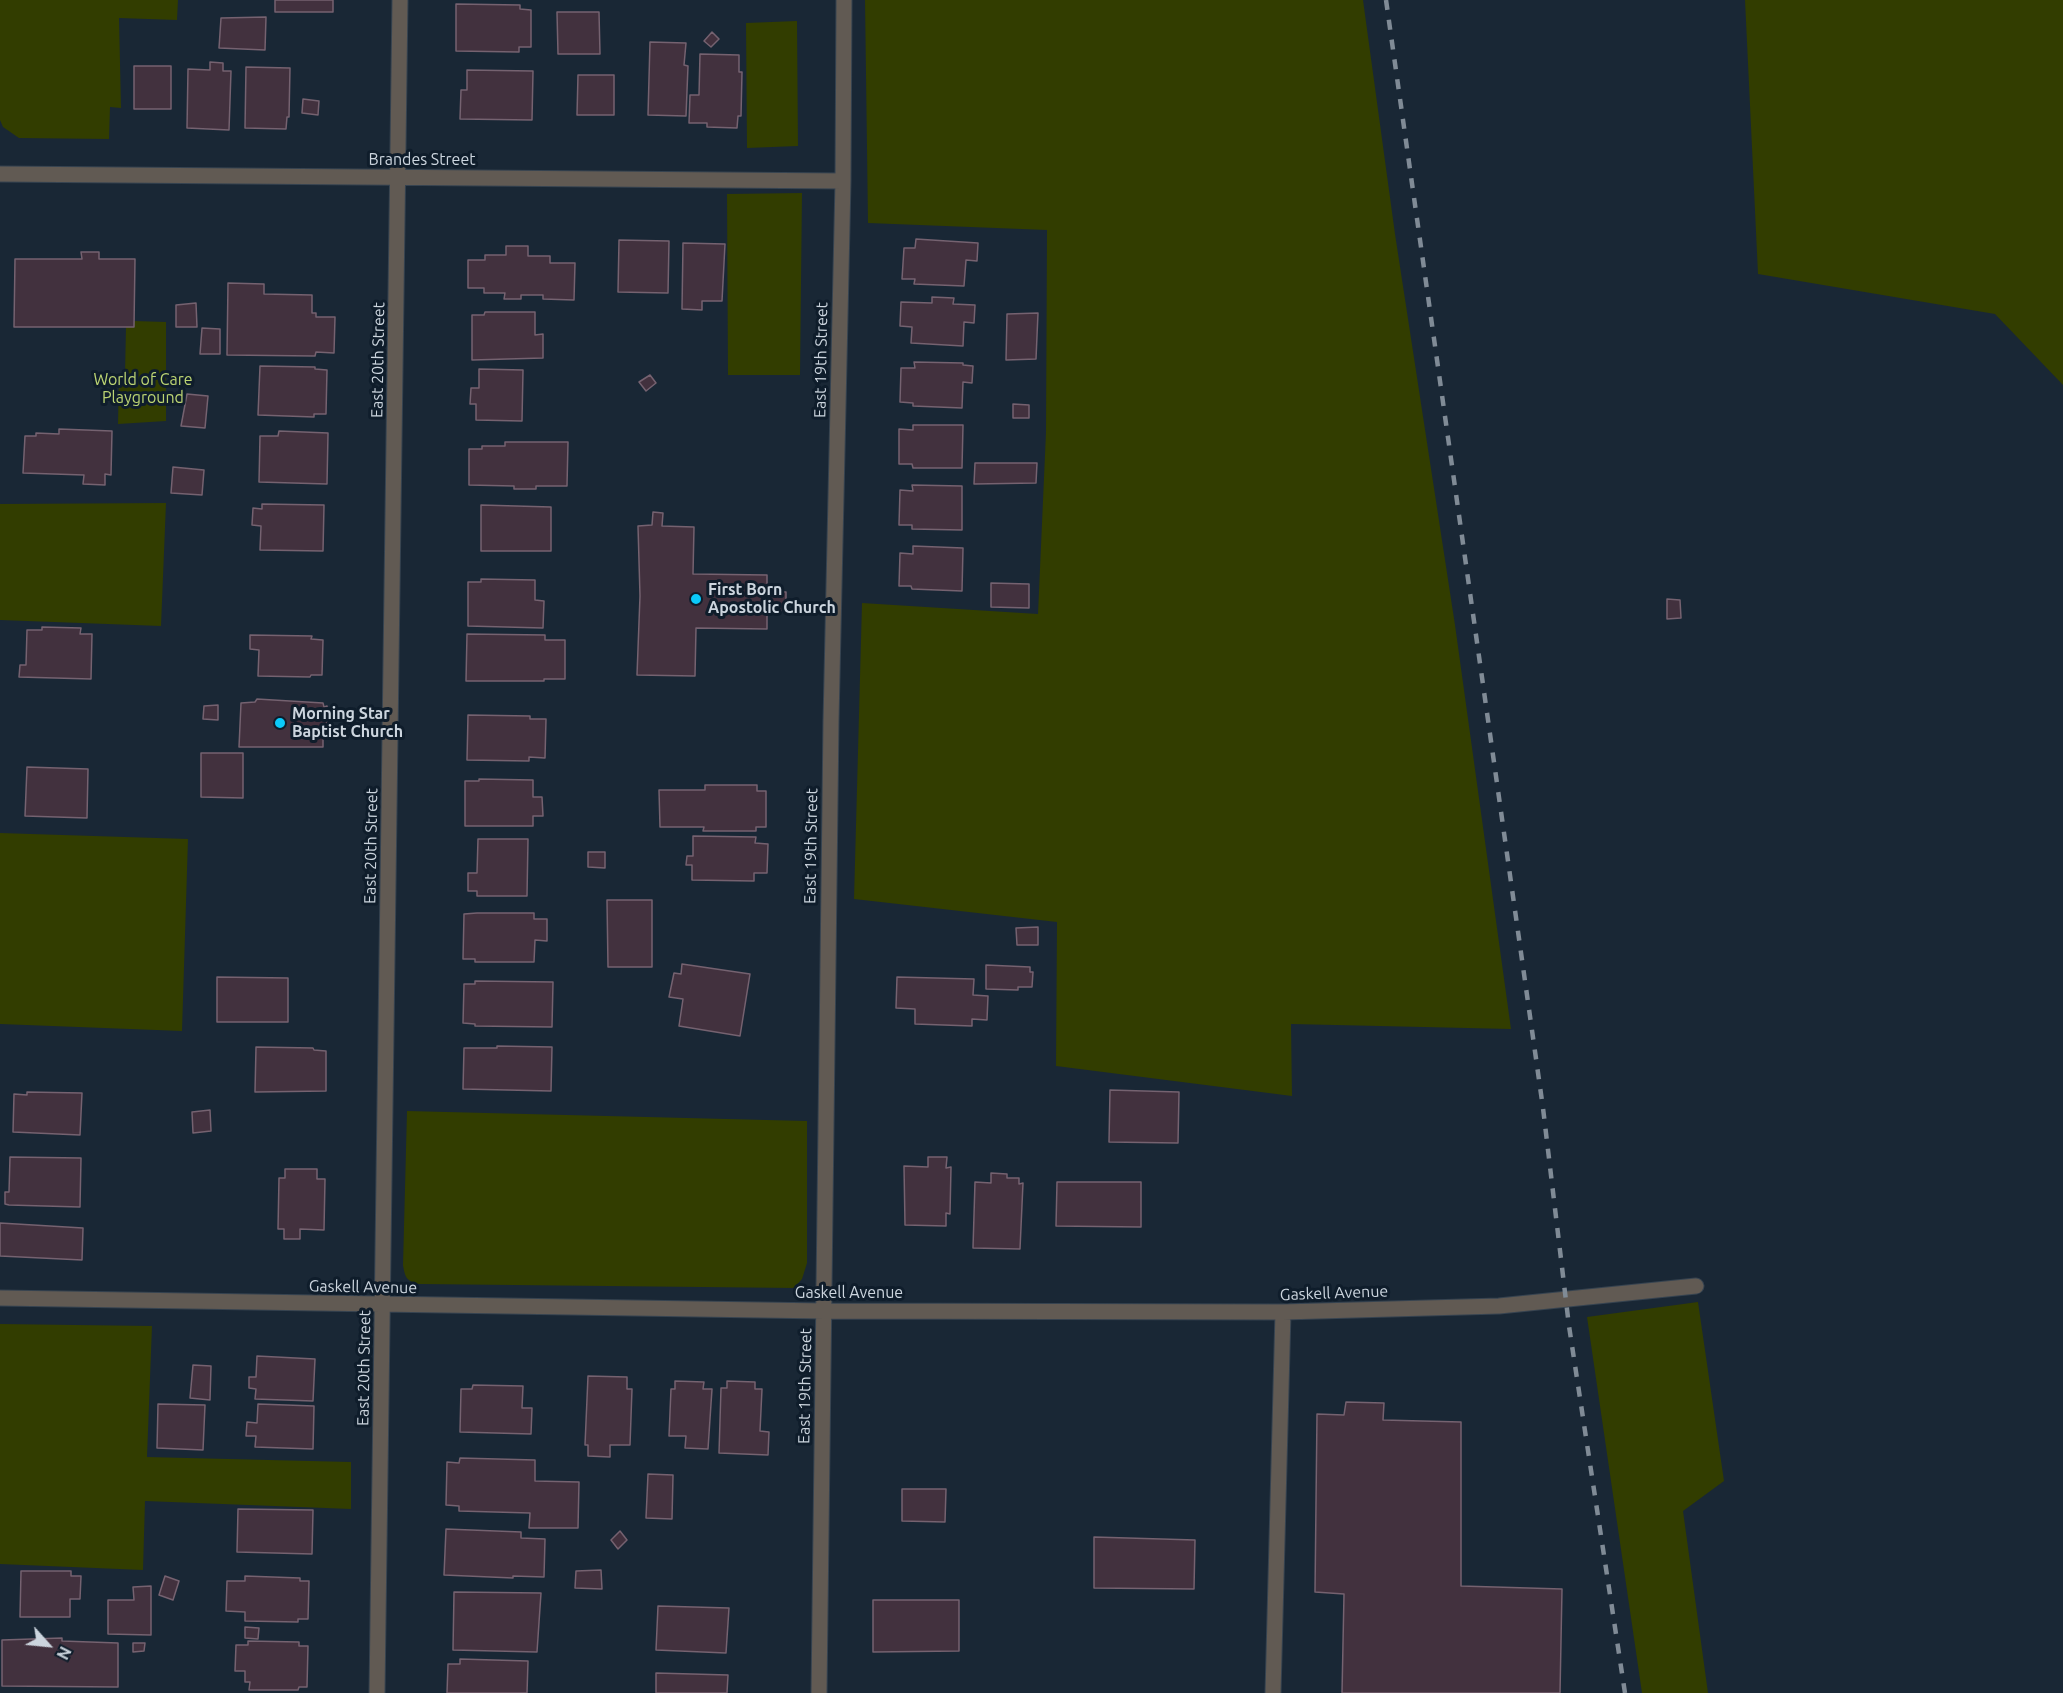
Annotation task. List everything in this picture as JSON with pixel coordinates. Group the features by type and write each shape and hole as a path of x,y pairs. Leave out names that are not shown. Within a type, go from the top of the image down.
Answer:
{"street":[{"name":"East 20th Street","path":"377,1693 399,0"},
{"name":"East 19th Street","path":"819,1693 831,721 843,181 844,0"},
{"name":"Brandes Street","path":"0,174 843,181"},
{"name":"Gaskell Avenue","path":"0,1298 824,1311 1283,1312 1499,1306 1696,1286"},
{"path":"1273,1693 1283,1312"}],"green space":[{"path":"0,0 178,0 177,20 119,18 121,108 110,107 109,139 19,138 3,127 0,120"},
{"path":"865,0 1363,0 1395,234 1455,625 1511,1029 1291,1024 1292,1096 1056,1066 1057,922 854,899 862,603 1038,614 1046,432 1047,230 868,223"},
{"path":"1745,0 2063,0 2063,385 1995,314 1758,274"},
{"path":"797,21 798,146 747,148 746,23"},
{"path":"802,193 800,375 728,375 727,194"},
{"name":"World of Care Playground","path":"134,321 166,322 166,421 118,424 119,374 125,374 126,327"},
{"path":"166,503 161,626 0,620 0,504"},
{"path":"0,833 188,839 182,1031 0,1024"},
{"path":"407,1111 807,1121 807,1263 802,1279 794,1288 419,1284 411,1281 403,1265"},
{"path":"1698,1302 1724,1481 1683,1511 1708,1693 1642,1693 1587,1317"},
{"path":"0,1324 152,1326 147,1457 351,1462 351,1509 145,1501 143,1570 0,1564"}],"building":[{"path":"275,0 333,0 333,12 275,12"},
{"path":"456,4 520,5 520,9 531,10 531,47 519,47 519,52 456,51"},
{"path":"557,12 599,12 600,54 558,54"},
{"path":"266,17 265,50 219,48 221,18"},
{"path":"712,32 719,39 711,47 704,41"},
{"path":"650,42 686,43 684,65 688,66 686,116 648,115"},
{"path":"700,54 739,55 739,72 742,72 741,116 738,116 737,128 707,127 707,123 689,123 690,95 699,95"},
{"path":"210,62 223,63 223,71 231,71 229,130 187,128 188,69 210,70"},
{"path":"134,66 171,66 171,109 134,109"},
{"path":"246,67 290,68 289,117 287,117 286,129 245,128"},
{"path":"467,70 533,71 532,120 460,119 461,90 467,90"},
{"path":"578,75 614,75 614,115 577,115"},
{"path":"303,99 319,101 318,115 302,113"},
{"path":"916,239 978,243 977,261 966,260 964,286 914,284 915,279 902,279 904,248 915,248"},
{"path":"619,240 669,241 668,293 618,292"},
{"path":"683,243 725,244 722,301 702,301 702,310 682,309"},
{"path":"506,246 528,246 528,256 550,256 550,263 575,263 574,300 543,299 543,295 521,295 521,299 504,299 505,293 484,293 484,288 468,288 468,260 485,260 485,255 506,255"},
{"path":"81,252 99,252 99,259 135,259 134,327 14,327 15,259 82,259"},
{"path":"228,283 264,284 264,294 312,295 312,313 316,313 316,317 335,317 334,353 316,352 315,356 227,355"},
{"path":"932,297 954,298 953,304 975,305 974,323 964,322 963,346 911,343 912,327 900,326 901,302 932,303"},
{"path":"196,303 197,327 176,327 176,305"},
{"path":"485,312 535,312 535,335 543,334 543,358 472,360 472,315 484,315"},
{"path":"1038,313 1036,359 1006,360 1007,314"},
{"path":"202,328 220,329 220,354 200,354"},
{"path":"914,362 963,363 963,365 973,366 972,383 963,382 962,408 913,406 913,403 900,402 901,368 915,368"},
{"path":"260,366 315,367 315,369 327,370 326,414 314,414 314,417 258,415"},
{"path":"479,369 523,370 522,421 476,420 476,404 470,404 471,388 479,388"},
{"path":"650,375 656,383 646,391 639,382"},
{"path":"187,394 208,396 205,428 181,426"},
{"path":"1013,404 1029,405 1029,418 1013,418"},
{"path":"913,425 963,425 962,468 913,468 912,464 899,464 899,429 913,430"},
{"path":"59,429 112,431 111,475 105,474 105,485 83,484 84,475 23,473 25,436 36,436 36,433 59,434"},
{"path":"279,431 328,433 327,484 259,482 260,436 278,436"},
{"path":"505,442 568,442 567,486 514,489 514,486 469,485 469,449 482,449 482,446 505,446"},
{"path":"975,463 1037,463 1036,483 974,484"},
{"path":"173,467 204,470 202,495 171,493"},
{"path":"912,485 962,486 962,530 912,529 912,525 899,525 900,490 913,491"},
{"path":"262,504 324,505 323,551 260,550 261,526 252,525 253,508 262,509"},
{"path":"481,505 551,507 551,551 481,551"},
{"path":"653,512 663,513 662,526 694,527 693,574 767,575 767,591 786,592 786,611 767,609 767,629 696,628 695,676 637,675 640,596 638,526 652,525"},
{"path":"913,546 963,548 962,591 912,589 911,586 899,586 900,553 913,554"},
{"path":"481,579 535,580 535,600 544,601 543,628 468,626 468,582 481,582"},
{"path":"991,583 1029,584 1029,608 991,607"},
{"path":"1667,599 1680,600 1681,618 1667,619"},
{"path":"42,627 81,628 80,634 92,634 91,679 19,677 20,665 26,665 27,630 42,630"},
{"path":"467,634 545,635 545,640 565,640 565,679 466,681"},
{"path":"250,635 312,636 311,639 323,640 322,675 311,675 310,677 258,676 259,650 250,649"},
{"path":"257,699 323,703 324,707 327,706 327,725 323,725 323,747 239,747 241,703 255,702"},
{"path":"218,705 218,720 203,719 204,706"},
{"path":"468,715 530,716 530,719 546,719 545,758 529,757 529,761 467,760"},
{"path":"201,753 243,753 243,798 201,797"},
{"path":"27,767 88,769 87,818 25,816"},
{"path":"479,779 533,780 533,797 542,797 543,816 533,816 533,826 465,826 465,781 479,781"},
{"path":"705,785 757,785 757,791 766,791 766,827 756,827 756,831 703,831 704,827 660,827 659,790 705,790"},
{"path":"693,836 756,837 755,843 768,844 767,873 754,873 754,881 692,880 692,865 686,865 687,856 693,856"},
{"path":"478,839 528,839 527,896 477,896 477,891 468,891 468,873 477,873"},
{"path":"588,852 605,852 605,868 588,867"},
{"path":"607,900 652,900 652,967 608,967"},
{"path":"534,913 534,919 547,919 547,941 535,940 534,962 475,962 475,959 463,959 464,914"},
{"path":"1038,927 1038,945 1017,945 1016,928"},
{"path":"682,964 750,974 740,1036 679,1026 683,999 669,997 674,973 681,974"},
{"path":"986,965 1030,967 1030,972 1033,972 1032,987 1018,987 1018,990 986,989"},
{"path":"217,977 288,978 288,1022 217,1022"},
{"path":"897,977 974,979 973,995 988,996 987,1020 972,1019 972,1026 915,1024 915,1009 896,1008"},
{"path":"475,981 553,982 552,1027 475,1026 475,1024 463,1023 464,984 475,984"},
{"path":"497,1046 552,1047 551,1091 463,1089 464,1048 497,1048"},
{"path":"256,1047 313,1048 326,1051 326,1091 255,1092"},
{"path":"1110,1090 1179,1092 1178,1143 1109,1142"},
{"path":"27,1092 82,1093 80,1135 13,1132 14,1094 27,1095"},
{"path":"210,1110 211,1131 193,1133 192,1112"},
{"path":"10,1157 81,1158 80,1207 5,1204 5,1192 9,1192"},
{"path":"928,1157 947,1157 946,1168 951,1167 950,1214 946,1213 946,1226 905,1225 904,1166 928,1167"},
{"path":"285,1169 317,1169 317,1179 325,1179 324,1230 300,1229 300,1239 284,1239 284,1229 278,1229 279,1178 285,1178"},
{"path":"991,1173 1007,1174 1007,1178 1019,1178 1019,1184 1023,1183 1020,1249 973,1248 975,1182 991,1183"},
{"path":"1057,1182 1141,1182 1141,1227 1056,1226"},
{"path":"0,1223 83,1228 82,1260 0,1256"},
{"path":"257,1356 315,1359 313,1401 255,1399 256,1389 249,1388 249,1377 256,1377"},
{"path":"193,1365 211,1366 210,1400 190,1398"},
{"path":"588,1376 627,1377 627,1389 632,1389 630,1445 610,1445 610,1457 588,1456 588,1445 585,1445"},
{"path":"675,1381 704,1382 703,1389 712,1389 708,1449 685,1448 686,1436 669,1436 671,1389 675,1389"},
{"path":"727,1381 755,1382 755,1389 762,1389 760,1431 769,1432 768,1455 719,1453 721,1388 727,1388"},
{"path":"473,1385 523,1386 522,1408 532,1408 531,1434 460,1432 461,1389 472,1389"},
{"path":"1346,1402 1384,1403 1383,1420 1461,1422 1461,1586 1562,1589 1560,1693 1342,1693 1344,1594 1315,1592 1317,1414 1344,1415"},
{"path":"158,1404 205,1405 203,1450 157,1448"},
{"path":"258,1404 314,1406 313,1449 255,1447 256,1436 246,1436 247,1422 257,1423"},
{"path":"460,1458 535,1460 535,1481 579,1482 578,1528 529,1528 530,1513 459,1511 459,1506 446,1505 447,1462 459,1463"},
{"path":"648,1474 673,1475 672,1519 646,1518"},
{"path":"902,1489 946,1489 945,1522 902,1521"},
{"path":"238,1509 313,1510 312,1554 237,1552"},
{"path":"446,1529 521,1532 521,1538 545,1539 544,1577 444,1575"},
{"path":"620,1531 627,1540 618,1549 611,1540"},
{"path":"1094,1537 1195,1540 1194,1589 1094,1588"},
{"path":"601,1570 602,1589 575,1588 576,1571"},
{"path":"21,1571 71,1571 71,1576 81,1576 80,1599 70,1599 70,1617 20,1617"},
{"path":"165,1576 179,1581 173,1600 159,1595"},
{"path":"245,1576 300,1578 300,1581 309,1581 308,1619 298,1619 298,1622 245,1621 245,1612 226,1611 227,1581 245,1581"},
{"path":"151,1586 151,1635 108,1634 108,1600 134,1600 133,1587"},
{"path":"454,1592 541,1593 537,1652 453,1650"},
{"path":"873,1600 959,1600 959,1651 873,1652"},
{"path":"658,1606 729,1608 726,1653 656,1650"},
{"path":"245,1627 259,1628 258,1639 245,1638"},
{"path":"62,1638 62,1641 118,1643 118,1687 2,1686 2,1640"},
{"path":"248,1641 299,1642 299,1646 308,1646 307,1687 299,1687 298,1690 249,1690 250,1682 245,1682 245,1671 235,1671 236,1645 248,1645"},
{"path":"133,1643 145,1643 144,1651 133,1652"},
{"path":"460,1659 528,1661 527,1693 447,1693 448,1664 460,1664"},
{"path":"656,1673 728,1675 727,1693 656,1693"}],"railway":[{"path":"1386,0 1543,1108 1569,1326 1625,1693"}],"place":[{"name":"First Born Apostolic Church","path":"696,599"},
{"name":"Morning Star Baptist Church","path":"280,723"}]}
